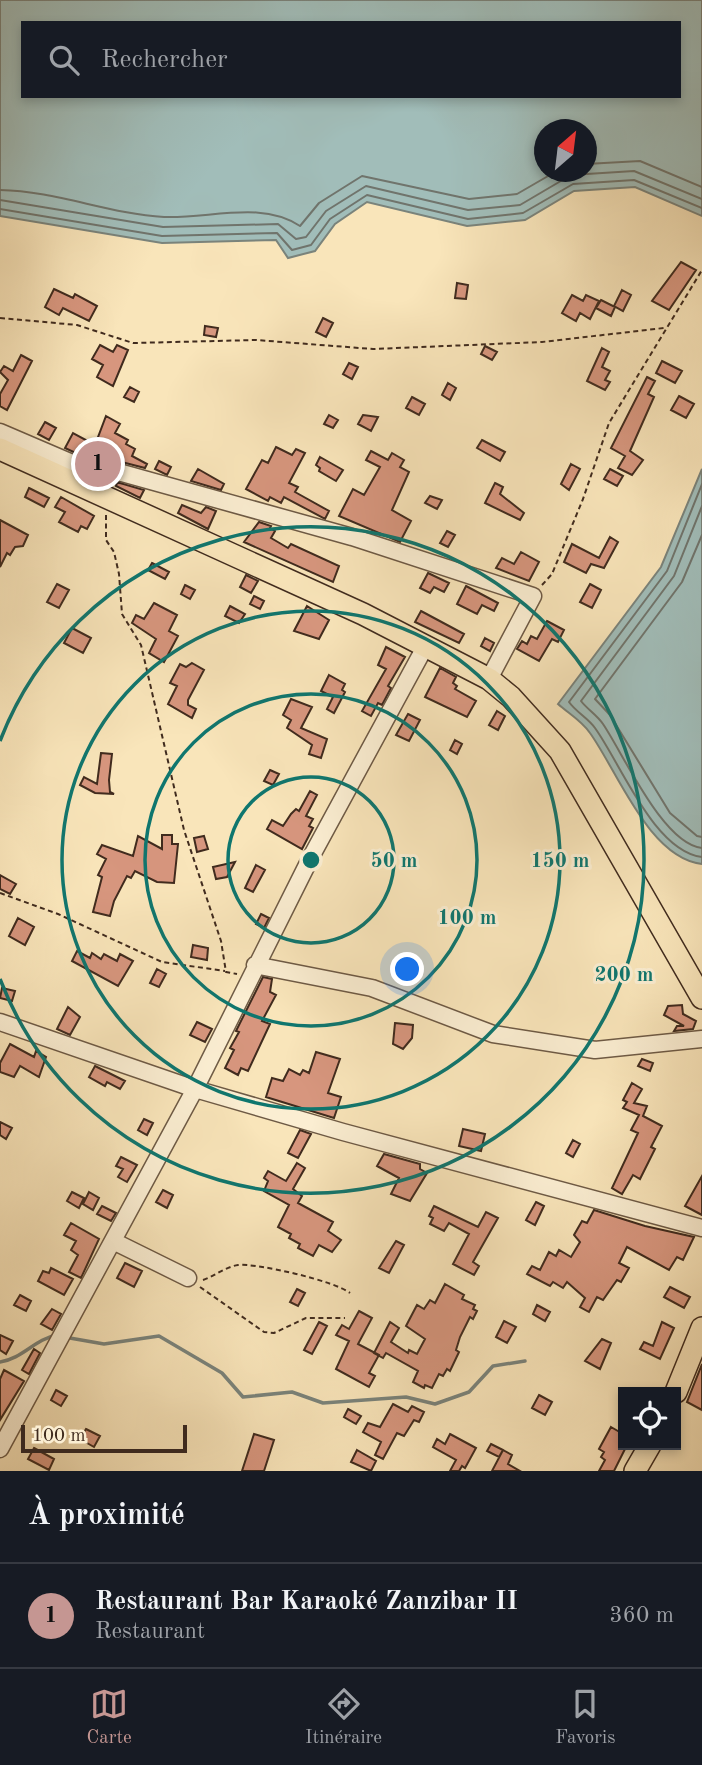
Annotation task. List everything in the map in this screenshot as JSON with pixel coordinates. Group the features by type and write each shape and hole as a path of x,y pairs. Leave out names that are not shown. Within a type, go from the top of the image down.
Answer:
{"main road":[{"path":"0,449 242,557 489,679 511,697 560,751 702,998"},
{"path":"678,1387 702,1328"},
{"path":"635,1471 647,1450"}],"street":[{"path":"0,432 75,464 352,537 533,596 489,679"},
{"path":"0,432 57,475"},
{"path":"83,488 95,468"},
{"path":"0,1449 195,1089 252,971 353,776 425,647"},
{"path":"252,971 372,988 493,1034 595,1050 702,1038"},
{"path":"0,1023 195,1089 702,1228"},
{"path":"113,1241 188,1278"}],"path":[{"path":"533,596 552,574 607,436 609,423 664,328 702,270"},
{"path":"0,318 77,325 132,343 257,340 373,349 542,342 664,328"},
{"path":"103,497 106,540 114,552 119,574 122,614 141,645 185,832 221,941 226,972"},
{"path":"0,893 58,914 162,962 226,972 252,971"},
{"path":"188,1278 203,1280 230,1267 252,1265 332,1282 350,1293"},
{"path":"188,1278 264,1332 274,1333 306,1318 345,1318"}],"water":[{"path":"0,0 702,0 702,216 635,187 574,191 525,220 467,226 367,202 335,224 315,251 288,258 276,240 162,243 0,216"},
{"path":"702,469 702,864 683,858 666,846 651,830 590,733 558,704 661,567"}],"building":[{"path":"681,262 696,270 669,310 652,301"},
{"path":"457,283 468,285 466,299 455,298"},
{"path":"54,289 73,298 75,294 97,306 89,321 63,308 59,315 45,307"},
{"path":"622,290 631,295 623,311 614,306"},
{"path":"572,295 583,301 586,295 599,301 590,319 580,313 576,321 562,313"},
{"path":"601,300 615,307 611,316 596,308"},
{"path":"323,318 333,323 326,337 316,332"},
{"path":"205,326 218,328 216,337 204,335"},
{"path":"100,345 113,352 117,345 128,350 113,386 97,377 103,365 92,359"},
{"path":"485,346 497,352 492,360 481,354"},
{"path":"602,348 609,352 602,367 610,371 605,380 610,382 605,390 587,381"},
{"path":"21,355 32,361 7,410 0,406 0,394 8,380 0,372 4,366 13,371"},
{"path":"662,361 682,371 675,383 656,373"},
{"path":"349,363 358,367 352,379 343,374"},
{"path":"647,377 655,381 648,394 654,397 630,451 643,460 632,475 618,468 625,456 611,448"},
{"path":"448,383 456,388 450,400 442,395"},
{"path":"130,387 139,392 134,402 124,397"},
{"path":"679,396 694,404 686,418 671,410"},
{"path":"412,397 425,404 419,415 406,408"},
{"path":"329,415 338,420 333,428 324,424"},
{"path":"363,415 378,417 371,431 358,424"},
{"path":"106,416 120,424 115,433 128,440 126,444 135,449 132,456 147,464 145,468 83,452 80,455 65,448 73,433 95,445"},
{"path":"45,422 56,428 49,440 38,434"},
{"path":"482,440 505,452 500,461 477,448"},
{"path":"276,447 292,455 296,449 305,453 289,483 298,487 295,492 329,511 325,519 284,497 281,503 270,497 268,501 246,489 262,460 268,463"},
{"path":"371,451 388,460 392,453 404,460 400,467 409,472 392,510 411,521 400,542 339,516 353,489 364,495 380,467 366,460"},
{"path":"320,457 343,470 336,481 319,471 320,468 316,465"},
{"path":"159,461 171,467 167,475 155,469"},
{"path":"571,464 580,469 569,490 561,484"},
{"path":"198,469 224,484 221,490 191,481"},
{"path":"610,469 623,476 617,486 604,479"},
{"path":"117,483 144,490 140,498 116,486"},
{"path":"495,483 503,487 500,494 524,513 520,520 485,503"},
{"path":"29,488 49,498 44,507 25,497"},
{"path":"430,496 442,500 437,509 425,503"},
{"path":"61,497 94,516 87,529 81,526 78,532 59,522 65,512 55,507"},
{"path":"182,505 201,513 206,507 216,511 208,529 178,513"},
{"path":"0,520 28,535 23,546 15,547 10,555 7,553 0,567"},
{"path":"259,522 271,526 275,531 271,538 288,548 291,544 339,566 333,582 244,542"},
{"path":"447,531 455,535 448,547 440,543"},
{"path":"610,537 618,542 604,568 591,564 586,573 564,562 572,544 599,558"},
{"path":"521,552 539,562 529,581 496,568 502,558 514,564"},
{"path":"152,563 169,572 165,579 148,570"},
{"path":"428,573 449,583 444,592 434,587 430,593 420,588"},
{"path":"246,575 258,581 251,593 240,587"},
{"path":"57,584 69,590 59,608 47,602"},
{"path":"590,584 601,590 592,608 580,602"},
{"path":"185,585 195,590 190,599 181,594"},
{"path":"466,586 498,603 494,611 482,605 477,614 457,604"},
{"path":"254,596 264,601 260,609 250,604"},
{"path":"154,603 177,615 169,631 178,636 164,662 149,653 156,639 132,623 136,615 144,619"},
{"path":"230,606 245,614 239,623 225,616"},
{"path":"307,606 329,620 319,639 294,631"},
{"path":"421,611 464,634 459,643 415,622"},
{"path":"547,621 564,630 558,642 552,639 539,661 517,649 522,641 527,644 531,636 537,639"},
{"path":"72,628 91,638 83,653 64,643"},
{"path":"485,638 494,643 490,651 481,646"},
{"path":"386,647 405,657 388,686 391,688 382,705 378,703 371,716 362,711 386,669 378,665"},
{"path":"192,663 204,670 188,700 188,705 196,709 192,718 168,704 177,686 170,683 180,664 186,667"},
{"path":"440,668 456,677 453,683 457,686 455,689 476,701 467,717 425,697"},
{"path":"329,675 345,684 342,690 345,692 334,713 327,709 333,697 321,691"},
{"path":"291,699 312,707 301,728 327,739 321,758 309,754 312,745 287,728 291,720 283,715"},
{"path":"497,711 505,716 498,730 489,725"},
{"path":"408,714 420,720 409,741 396,735"},
{"path":"455,740 462,744 457,754 450,750"},
{"path":"101,753 112,754 109,780 110,792 114,794 95,793 80,785 84,777 97,784"},
{"path":"270,770 279,774 273,785 264,781"},
{"path":"310,791 317,795 306,816 313,819 309,826 313,828 302,849 267,829 272,820 283,826 296,809 299,811"},
{"path":"162,835 172,835 172,844 178,844 174,883 157,882 135,871 131,878 127,876 114,901 110,916 93,912 102,877 98,875 106,859 97,854 102,845 133,856 138,836 162,849"},
{"path":"204,836 208,849 197,852 194,838"},
{"path":"235,862 227,877 216,879 213,867"},
{"path":"256,865 265,870 253,892 245,888"},
{"path":"0,875 16,884 10,894 0,889"},
{"path":"261,914 269,918 264,928 256,924"},
{"path":"18,918 34,927 25,945 9,936"},
{"path":"193,945 208,948 207,960 191,957"},
{"path":"77,951 90,958 92,953 101,959 104,954 117,961 120,954 133,961 118,986 72,961"},
{"path":"157,969 166,974 159,987 150,983"},
{"path":"263,977 272,979 270,992 276,995 262,1021 270,1024 248,1071 241,1068 238,1075 225,1068 234,1050 230,1048"},
{"path":"2,988 15,991 12,1001 0,998"},
{"path":"682,1005 683,1014 696,1021 693,1029 674,1031 677,1026 684,1026 664,1015 668,1006"},
{"path":"68,1007 80,1017 70,1035 57,1029"},
{"path":"197,1022 212,1029 205,1042 190,1035"},
{"path":"395,1023 413,1025 412,1038 403,1049 393,1044"},
{"path":"10,1044 34,1057 36,1051 46,1057 39,1077 20,1066 14,1077 0,1072 0,1063"},
{"path":"316,1052 340,1059 328,1093 341,1097 334,1118 266,1097 272,1078 283,1081 289,1069 300,1075 303,1070 309,1073"},
{"path":"642,1059 653,1063 650,1071 638,1066"},
{"path":"95,1066 125,1081 120,1089 107,1082 105,1086 89,1077"},
{"path":"632,1083 642,1089 634,1103 647,1106 643,1116 662,1126 651,1147 655,1149 640,1179 633,1175 622,1194 612,1188 638,1133 631,1130 639,1115 623,1108 627,1102 623,1100"},
{"path":"144,1119 153,1123 147,1135 138,1130"},
{"path":"0,1122 12,1128 6,1139 0,1135"},
{"path":"463,1129 485,1134 481,1151 459,1146"},
{"path":"300,1130 311,1134 298,1158 288,1153"},
{"path":"573,1140 580,1144 573,1157 566,1153"},
{"path":"384,1154 420,1164 420,1169 427,1173 410,1201 391,1194 399,1178 377,1166"},
{"path":"121,1157 137,1165 127,1182 118,1177 123,1169 116,1166"},
{"path":"297,1163 305,1168 293,1189 302,1196 298,1203 333,1222 328,1231 341,1240 332,1252 319,1245 313,1256 298,1248 300,1244 289,1238 291,1234 278,1227 289,1205 264,1191 268,1181 264,1178 268,1171 286,1181"},
{"path":"702,1176 702,1215 685,1206"},
{"path":"163,1190 173,1195 167,1208 156,1202"},
{"path":"72,1192 84,1198 79,1208 67,1201"},
{"path":"89,1192 99,1198 93,1210 83,1204"},
{"path":"536,1202 544,1206 535,1225 526,1220"},
{"path":"102,1206 116,1213 111,1221 97,1214"},
{"path":"434,1206 478,1227 486,1212 498,1218 473,1262 479,1266 474,1275 453,1264 469,1234 449,1223 444,1231 430,1224 433,1218 429,1216"},
{"path":"594,1210 645,1226 694,1237 683,1260 677,1257 669,1270 627,1247 619,1263 629,1268 621,1282 617,1280 603,1300 597,1297 589,1312 580,1307 585,1298 567,1282 563,1288 553,1282 550,1286 527,1274 532,1266 540,1270 549,1252 556,1256 559,1250 571,1257 580,1242 574,1235 582,1221 587,1223"},
{"path":"71,1223 99,1239 81,1278 69,1272 78,1255 71,1250 76,1241 64,1235"},
{"path":"396,1241 404,1245 389,1273 379,1268"},
{"path":"125,1263 142,1271 134,1287 117,1278"},
{"path":"51,1268 73,1279 64,1295 38,1281 43,1271 49,1273"},
{"path":"445,1284 464,1295 462,1299 475,1305 473,1309 477,1311 473,1319 470,1317 460,1337 456,1350 459,1352 450,1371 447,1369 443,1376 439,1374 432,1388 425,1385 424,1388 413,1382 418,1371 386,1353 383,1358 374,1353 390,1322 399,1328 391,1342 408,1353 409,1350 417,1354 425,1339 406,1326 417,1305 424,1309 430,1300 435,1303"},
{"path":"670,1287 690,1297 684,1308 664,1297"},
{"path":"297,1289 305,1293 298,1306 290,1302"},
{"path":"20,1295 31,1301 26,1311 14,1305"},
{"path":"537,1305 550,1312 545,1321 533,1314"},
{"path":"52,1309 61,1314 52,1330 41,1324"},
{"path":"359,1311 372,1318 358,1344 379,1355 369,1373 375,1376 369,1387 336,1369 349,1341 336,1335 342,1325 349,1329"},
{"path":"504,1321 516,1327 507,1343 496,1337"},
{"path":"319,1322 327,1326 312,1354 304,1350"},
{"path":"662,1322 674,1328 660,1359 640,1349 644,1342 653,1346"},
{"path":"0,1335 13,1341 6,1354 0,1350"},
{"path":"602,1339 611,1343 600,1369 585,1361"},
{"path":"34,1349 40,1353 29,1374 22,1370"},
{"path":"702,1364 702,1410 687,1402"},
{"path":"4,1370 24,1381 0,1420 0,1379"},
{"path":"56,1390 67,1396 61,1406 51,1400"},
{"path":"539,1395 552,1402 545,1415 532,1408"},
{"path":"393,1404 408,1412 412,1406 424,1412 419,1422 414,1420 404,1436 397,1433 383,1459 375,1455 381,1442 363,1432 368,1423 380,1427"},
{"path":"348,1409 361,1416 356,1424 344,1417"},
{"path":"611,1427 618,1431 618,1450 624,1450 614,1471 599,1471 605,1460 601,1457 604,1452 599,1449"},
{"path":"86,1429 100,1436 94,1447 80,1439"},
{"path":"254,1434 274,1440 264,1471 242,1471"},
{"path":"450,1434 476,1448 465,1468 462,1466 459,1471 450,1471 456,1460 433,1447 437,1439 445,1444"},
{"path":"491,1444 503,1450 499,1457 487,1451"},
{"path":"34,1448 54,1459 49,1470 28,1459"},
{"path":"357,1450 376,1461 371,1471 351,1462"},
{"path":"503,1450 512,1455 508,1464 520,1471 492,1471"}],"waterway":[{"path":"0,1362 57,1335"},
{"path":"64,1337 104,1344 159,1336 222,1373 243,1397 292,1392 323,1403 406,1397 435,1404 469,1392 493,1366 525,1361"}],"place":[{"name":"Restaurant Bar Karaoké Zanzibar II","path":"98,464"}]}
